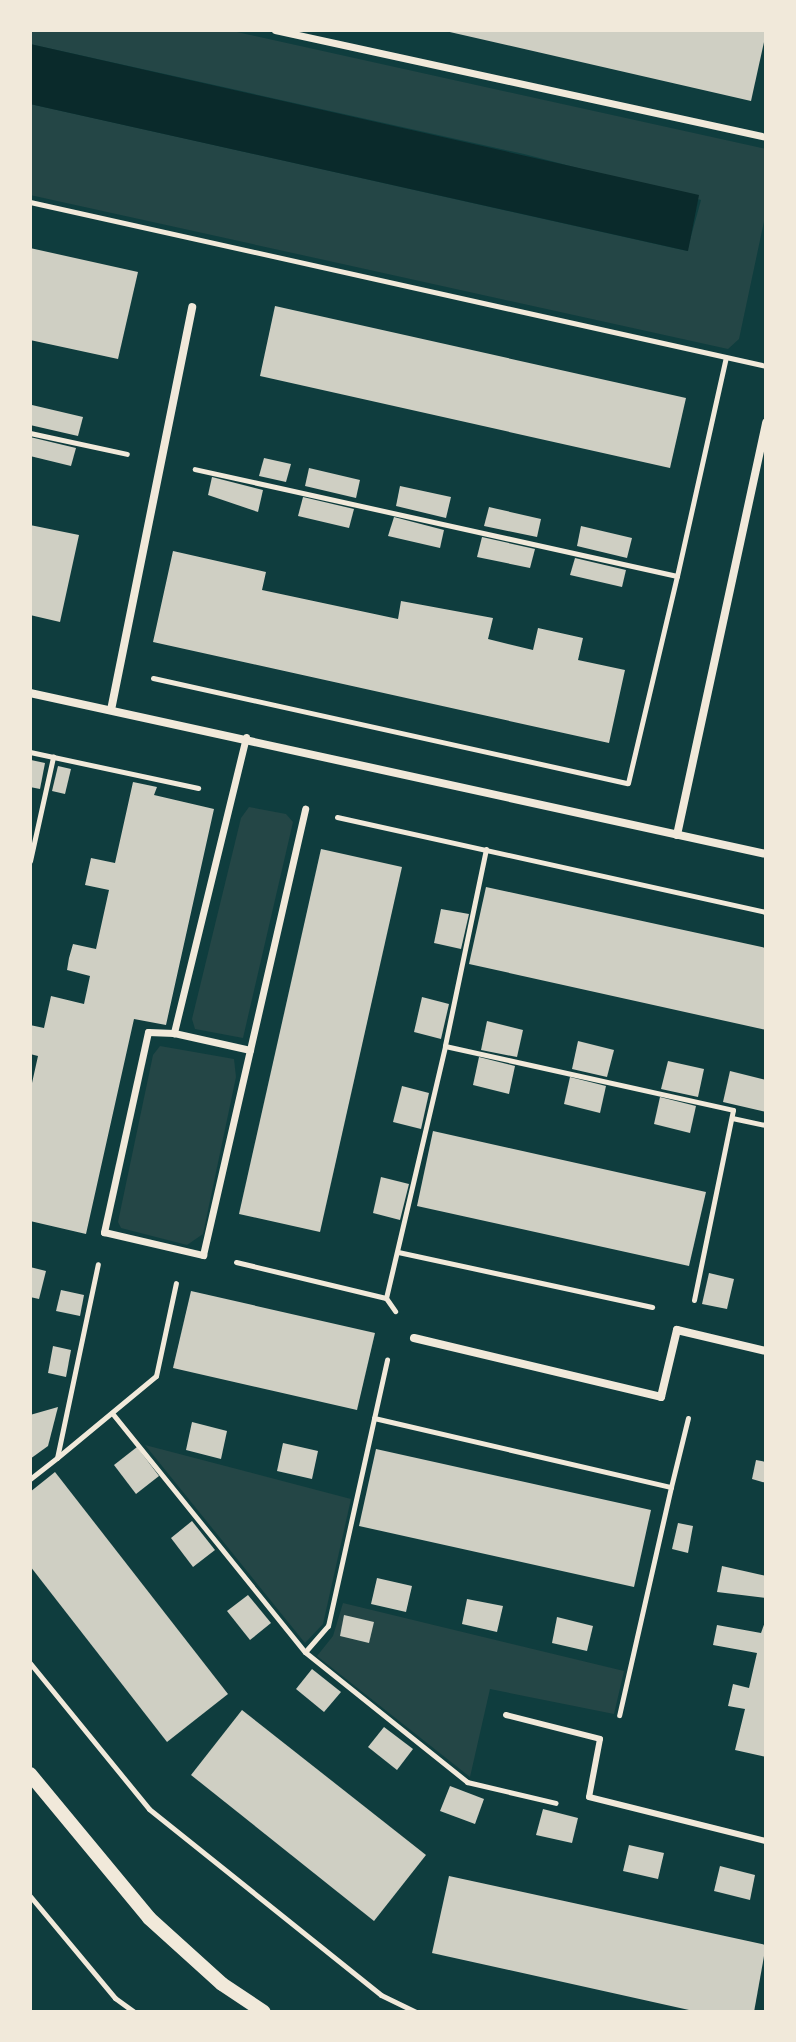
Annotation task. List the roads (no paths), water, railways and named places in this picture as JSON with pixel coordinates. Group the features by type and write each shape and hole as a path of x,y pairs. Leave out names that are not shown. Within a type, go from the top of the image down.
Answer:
{"street":[{"path":"275,30 766,137"},
{"path":"111,710 192,307"},
{"path":"677,835 766,423"},
{"path":"30,693 246,737 766,854"},
{"path":"174,1033 246,737"},
{"path":"250,1050 174,1033 148,1032 104,1232 203,1255 250,1050 305,809"},
{"path":"414,1338 661,1397 677,1330 766,1351"},
{"path":"30,1774 149,1918 222,1984 264,2012"}],"lane":[{"path":"506,1715 600,1739 589,1797 766,1841"}]}
